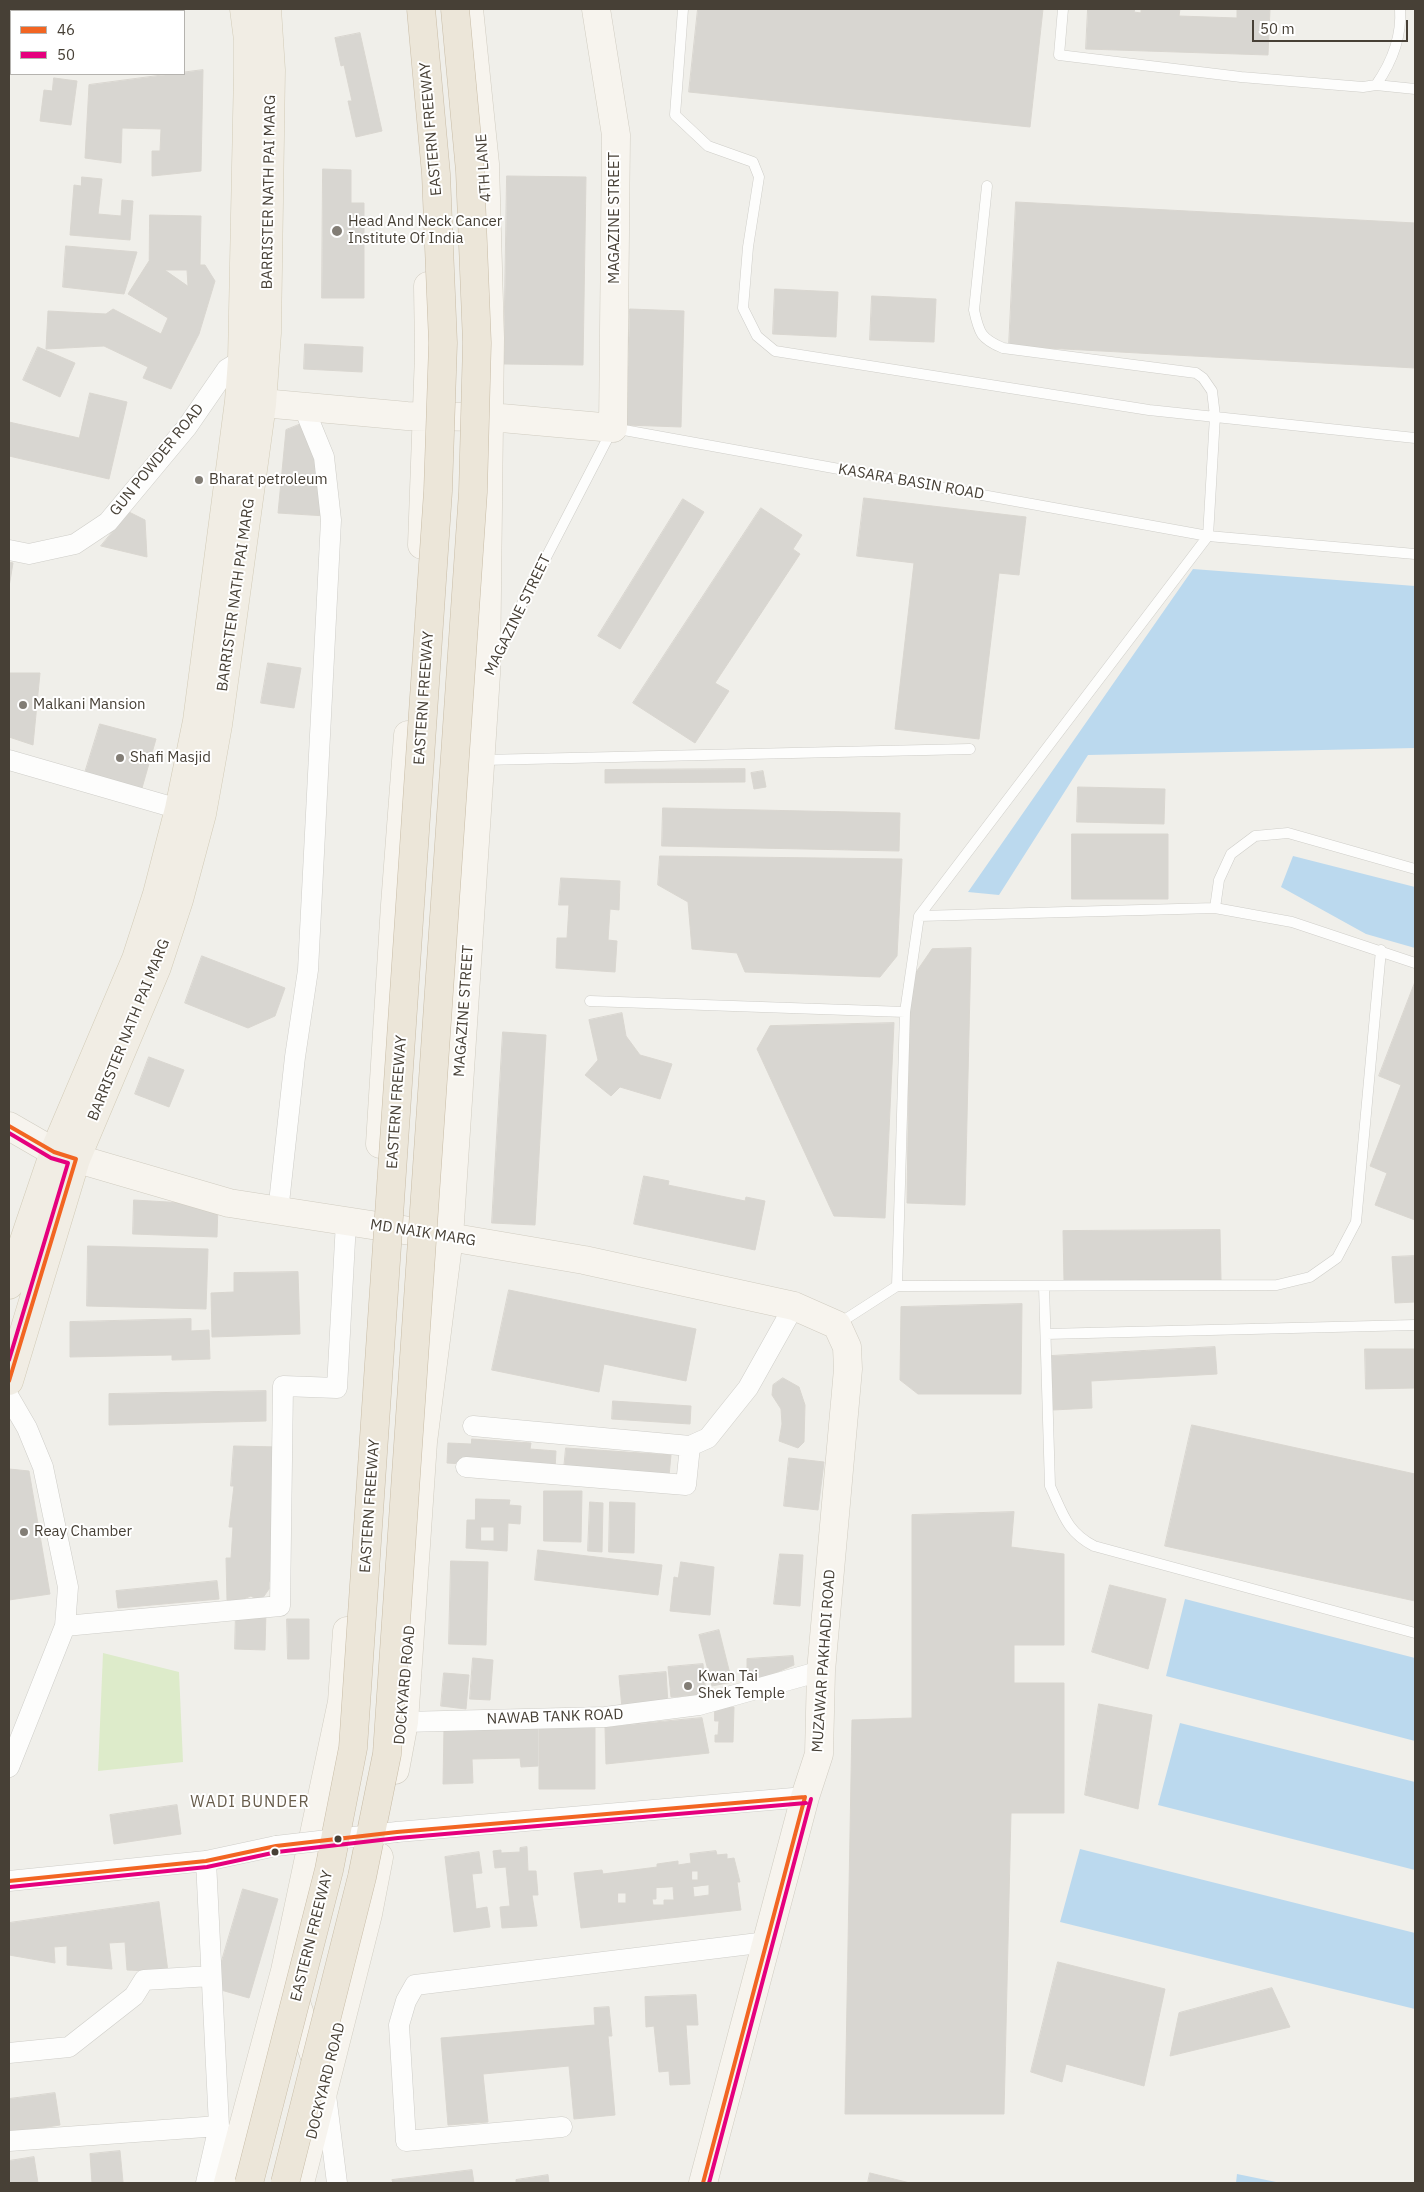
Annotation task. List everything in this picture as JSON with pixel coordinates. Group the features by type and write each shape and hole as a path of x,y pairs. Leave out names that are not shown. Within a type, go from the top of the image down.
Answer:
{"highway":[{"name":"EASTERN FREEWAY","path":"249,2183 329,1870 353,1748 438,491 443,343 436,174 421,9"},
{"path":"285,2183 362,1877 387,1754 472,492 477,343 470,171 455,9"}],"main road":[{"name":"BARRISTER NATH PAI MARG","path":"244,9 248,40 254,359"},
{"name":"BARRISTER NATH PAI MARG","path":"65,1156 157,967 179,900 202,814 218,725 254,359 271,70 267,9"},
{"name":"BARRISTER NATH PAI MARG","path":"65,1156 136,959 157,894 179,810 251,402"},
{"path":"9,1285 65,1156"},
{"path":"9,1381 65,1156"}],"street":[{"path":"228,2183 285,1971 342,1702 395,905 420,580 427,416 428,238 409,9"},
{"name":"4TH LANE","path":"469,9 485,164 490,338 486,674"},
{"name":"MAGAZINE STREET","path":"596,9 616,135 613,428"},
{"name":"GUN POWDER ROAD","path":"9,550 28,554 75,544 108,522 187,427 227,369 254,359"},
{"path":"251,402 304,408 427,416 490,417 613,428"},
{"path":"278,1212 295,1057 308,970 331,520 324,457 304,408"},
{"name":"MAGAZINE STREET","path":"449,1236 486,674"},
{"path":"9,760 179,810"},
{"path":"9,1126 65,1156"},
{"name":"MD NAIK MARG","path":"65,1156 229,1203 278,1212 449,1236 584,1260 794,1306"},
{"path":"65,1626 280,1606 283,1386 337,1388 346,1222"},
{"name":"DOCKYARD ROAD","path":"300,2183 326,2088 368,1914 390,1835 404,1722 423,1442 449,1236"},
{"path":"473,1426 690,1446 708,1438 748,1388 794,1306 837,1325"},
{"name":"MUZAWAR PAKHADI ROAD","path":"703,2183 805,1797 819,1754 821,1671 848,1369 847,1347 837,1325"},
{"path":"9,1397 27,1428 43,1467 68,1587 65,1626 9,1767"},
{"path":"466,1467 686,1484 690,1446"},
{"name":"NAWAB TANK ROAD","path":"404,1722 606,1717 699,1705 821,1671"},
{"path":"9,1881 206,1861 276,1846 805,1797"},
{"path":"310,1846 390,1835"},
{"path":"206,1861 219,2126 206,2183"},
{"path":"562,2127 406,2141 399,2025 406,2001 415,1985 767,1942"},
{"path":"285,1971 326,2088 337,2183"},
{"path":"9,2053 68,2047 134,1996 144,1980 211,1976"},
{"path":"9,2141 219,2126"}],"lane":[{"path":"684,9 675,115 708,146 753,162 759,177 748,247 743,308 757,336 775,351 1149,410 1415,438"},
{"path":"1063,9 1059,55 1241,77 1363,87 1376,85 1415,90"},
{"path":"1376,85 1390,64 1401,25 1400,9"},
{"path":"897,1286 905,1012 918,916 1208,536 1215,416 1212,391 1203,378 1196,374 1003,348 987,341 978,326 974,310 988,186"},
{"name":"KASARA BASIN ROAD","path":"613,428 1208,536 1415,554"},
{"name":"MAGAZINE STREET","path":"486,674 613,428"},
{"path":"481,760 970,749"},
{"path":"1215,908 1219,880 1231,854 1255,836 1288,833 1415,869"},
{"path":"918,916 1215,908 1292,922 1381,950 1415,963"},
{"path":"837,1325 897,1286 1277,1286 1310,1277 1337,1258 1356,1222 1381,950"},
{"path":"590,1001 905,1012"},
{"path":"1044,1286 1050,1486 1064,1516 1078,1537 1094,1546 1415,1633"},
{"path":"1046,1334 1415,1326"}],"green space":[{"path":"103,1653 179,1672 183,1762 98,1771"}],"water":[{"path":"1193,569 1415,586 1415,748 1088,755 999,895 968,892"},
{"path":"1293,856 1415,887 1415,948 1366,934 1281,887"},
{"path":"1185,1599 1415,1658 1415,1741 1166,1676"},
{"path":"1180,1723 1415,1782 1415,1870 1158,1805"},
{"path":"1080,1849 1415,1933 1415,2009 1060,1922"},
{"path":"1237,2174 1281,2183 1236,2183"}],"building":[{"path":"698,9 1043,9 1030,127 689,92"},
{"path":"1088,9 1135,9 1134,12 1141,13 1141,9 1180,9 1179,16 1237,18 1237,9 1270,9 1268,55 1086,49"},
{"path":"360,33 382,131 356,137 348,101 352,101 344,65 341,66 335,38"},
{"path":"203,70 201,171 152,176 152,151 160,151 161,129 122,128 121,163 85,158 89,85 165,75 185,75 185,72"},
{"path":"54,78 77,81 71,125 40,121 44,90 52,91"},
{"path":"323,169 351,170 351,203 364,203 364,298 322,298"},
{"path":"507,176 586,177 583,365 504,364"},
{"path":"82,177 102,179 98,214 121,216 122,200 133,201 130,240 70,235 74,185 81,186"},
{"path":"1016,202 1415,223 1415,368 1009,346"},
{"path":"150,215 201,216 200,265 205,265 215,281 199,334 171,389 143,378 148,367 104,346 46,349 48,311 106,314 113,309 161,334 168,318 128,294 149,261","holes":["165,270 187,270 188,286"]},
{"path":"66,246 137,252 124,294 63,287"},
{"path":"775,289 838,292 836,337 773,334"},
{"path":"872,296 936,299 934,342 870,340"},
{"path":"630,309 684,311 681,427 626,425"},
{"path":"305,344 363,347 362,372 304,369"},
{"path":"38,347 75,363 60,397 23,380"},
{"path":"90,393 127,402 109,479 9,456 9,422 79,438"},
{"path":"301,424 321,471 326,516 278,513 286,430"},
{"path":"864,498 1026,517 1019,575 999,573 979,739 895,729 914,563 857,556"},
{"path":"683,499 704,512 620,649 598,636"},
{"path":"761,508 802,535 793,549 800,554 715,683 729,691 695,743 633,703"},
{"path":"129,512 145,520 147,557 101,546"},
{"path":"9,562 13,563 9,587"},
{"path":"268,663 301,668 294,708 261,703"},
{"name":"Malkani Mansion","path":"9,673 40,673 33,745 9,737"},
{"name":"Shafi Masjid","path":"100,724 156,739 140,795 84,776"},
{"path":"745,769 745,782 605,783 605,770"},
{"path":"763,771 766,787 754,789 751,773"},
{"path":"1078,787 1165,789 1164,824 1077,822"},
{"path":"663,808 900,813 899,851 662,846"},
{"path":"1072,834 1168,834 1168,899 1072,899"},
{"path":"660,856 902,859 897,956 880,977 745,972 737,953 692,949 688,902 658,885"},
{"path":"561,878 620,881 619,910 610,909 608,940 617,941 615,972 556,968 557,938 567,938 569,905 559,905"},
{"path":"971,948 965,1205 907,1203 910,981 932,949"},
{"path":"202,956 285,988 275,1016 248,1028 185,1003"},
{"path":"1415,982 1415,1220 1375,1205 1387,1173 1370,1166 1401,1085 1379,1076"},
{"path":"622,1013 626,1036 640,1055 672,1064 660,1099 620,1087 611,1096 585,1075 598,1060 589,1020"},
{"path":"894,1023 885,1218 834,1216 757,1049 770,1026"},
{"path":"503,1032 546,1035 535,1225 492,1223"},
{"path":"149,1057 184,1070 169,1107 135,1094"},
{"path":"644,1176 669,1181 668,1185 745,1201 746,1197 765,1201 755,1250 634,1224"},
{"path":"134,1200 218,1205 217,1237 133,1234"},
{"path":"1220,1230 1221,1280 1064,1281 1063,1231"},
{"path":"88,1246 208,1249 206,1309 87,1306"},
{"path":"1415,1256 1415,1302 1395,1303 1392,1257"},
{"path":"298,1272 300,1334 212,1337 211,1293 234,1292 234,1273"},
{"path":"509,1290 696,1329 686,1381 604,1364 599,1392 492,1370"},
{"path":"1022,1304 1021,1394 918,1394 900,1380 901,1307"},
{"path":"191,1319 191,1331 209,1330 210,1359 172,1360 172,1355 70,1357 70,1322"},
{"path":"1215,1347 1217,1374 1091,1381 1092,1408 1053,1410 1051,1356"},
{"path":"1365,1349 1415,1349 1415,1388 1366,1389"},
{"path":"783,1378 799,1387 805,1405 804,1442 798,1448 779,1441 782,1424 781,1409 772,1395 773,1385"},
{"path":"266,1391 266,1421 109,1425 109,1394"},
{"path":"613,1401 691,1406 690,1424 612,1419"},
{"path":"1192,1425 1415,1474 1415,1601 1165,1546"},
{"path":"472,1439 531,1443 530,1449 556,1451 555,1470 447,1463 448,1443 471,1444"},
{"path":"234,1446 279,1447 275,1579 269,1582 269,1589 260,1602 251,1596 241,1600 227,1600 226,1558 231,1558 233,1527 229,1527 234,1486 231,1486"},
{"path":"566,1448 671,1455 669,1476 564,1469"},
{"path":"789,1458 824,1462 818,1510 784,1506"},
{"name":"Reay Chamber","path":"9,1469 29,1471 50,1594 9,1600"},
{"path":"544,1491 582,1491 581,1542 544,1541"},
{"path":"476,1499 510,1500 509,1505 521,1506 520,1524 508,1523 507,1551 466,1548 467,1520 475,1520","holes":["481,1527 494,1527 494,1541 481,1541"]},
{"path":"590,1502 603,1503 602,1552 588,1551"},
{"path":"610,1502 635,1503 634,1553 609,1552"},
{"path":"1014,1512 1011,1547 1064,1554 1064,1645 1014,1645 1014,1683 1064,1683 1064,1813 1011,1813 1004,2114 845,2114 852,1720 912,1718 912,1515"},
{"path":"538,1550 662,1565 658,1595 535,1580"},
{"path":"780,1554 803,1555 800,1606 774,1604"},
{"path":"451,1561 488,1562 486,1645 449,1644"},
{"path":"681,1562 714,1567 710,1615 670,1611 674,1577 678,1578"},
{"path":"217,1581 219,1599 118,1608 116,1591"},
{"path":"1110,1585 1166,1599 1148,1669 1092,1652"},
{"path":"236,1611 266,1611 265,1650 235,1649"},
{"path":"287,1619 309,1619 309,1659 288,1659"},
{"path":"719,1630 732,1682 712,1686 699,1635"},
{"path":"793,1656 794,1665 747,1685 747,1659"},
{"path":"473,1658 493,1660 490,1700 470,1699"},
{"path":"703,1664 706,1694 671,1697 668,1667"},
{"path":"666,1672 668,1704 622,1708 619,1676"},
{"path":"444,1673 469,1675 466,1709 441,1706"},
{"path":"1099,1704 1152,1715 1138,1809 1085,1795"},
{"path":"715,1707 734,1707 733,1742 715,1742 715,1735 718,1735 719,1721 715,1721"},
{"path":"702,1718 709,1753 606,1764 605,1727"},
{"path":"538,1725 538,1766 521,1767 520,1758 472,1759 473,1783 443,1784 444,1728"},
{"path":"595,1727 595,1789 539,1789 539,1728"},
{"path":"177,1805 181,1834 114,1844 110,1815"},
{"path":"527,1847 528,1871 536,1871 538,1895 532,1895 537,1926 502,1928 500,1907 510,1906 506,1867 495,1868 493,1851 501,1850 501,1853 520,1852 520,1848"},
{"path":"716,1851 717,1855 727,1854 727,1859 734,1858 740,1882 737,1882 741,1910 581,1928 574,1873 602,1870 603,1874 657,1867 657,1864 678,1861 678,1865 691,1863 690,1854","holes":["692,1871 698,1871 698,1880 692,1880","709,1885 709,1895 694,1897 693,1887","673,1887 674,1900 664,1900 664,1905 653,1905 652,1899 656,1899 656,1888","618,1893 626,1893 626,1903 618,1903"]},
{"path":"479,1852 482,1873 472,1874 476,1909 487,1907 490,1927 454,1932 445,1857"},
{"path":"243,1889 278,1899 249,1998 214,1988"},
{"path":"159,1902 168,1972 127,1970 125,1942 109,1943 112,1969 67,1965 67,1946 54,1947 55,1963 9,1955 9,1923"},
{"path":"1058,1962 1165,1989 1144,2086 1066,2064 1062,2082 1031,2072"},
{"path":"1272,1988 1290,2027 1170,2056 1179,2013"},
{"path":"696,1995 698,2025 686,2025 690,2084 670,2085 669,2071 659,2072 654,2026 646,2027 645,1997"},
{"path":"609,2007 612,2036 608,2036 615,2115 574,2119 569,2066 483,2074 488,2122 448,2125 441,2038 595,2025 594,2008"},
{"path":"55,2093 60,2125 9,2133 9,2099"},
{"path":"120,2151 123,2182 92,2183 90,2154"},
{"path":"34,2157 38,2183 9,2183 9,2161"},
{"path":"472,2170 474,2183 393,2183 392,2180"},
{"path":"870,2173 910,2183 868,2183"},
{"path":"548,2175 549,2183 516,2183 516,2180"}],"transit line":[{"name":"46","path":"9,1126 54,1152 76,1159 9,1381"},
{"name":"50","path":"9,1133 51,1158 68,1163 9,1360"},
{"name":"46","path":"9,1881 206,1861 276,1846 397,1832 805,1797"},
{"name":"46","path":"703,2183 805,1797"},
{"name":"50","path":"709,2183 811,1799"},
{"name":"50","path":"10,1887 207,1867 277,1852 398,1838 806,1803"}],"place":[{"name":"Head And Neck Cancer Institute Of India","path":"337,231"},
{"name":"Bharat petroleum","path":"199,480"},
{"name":"Malkani Mansion","path":"23,705"},
{"name":"Shafi Masjid","path":"120,758"},
{"name":"Reay Chamber","path":"24,1532"},
{"name":"Kwan Tai Shek Temple","path":"688,1686"}],"district":[{"name":"WADI BUNDER","path":"250,1802"}]}
